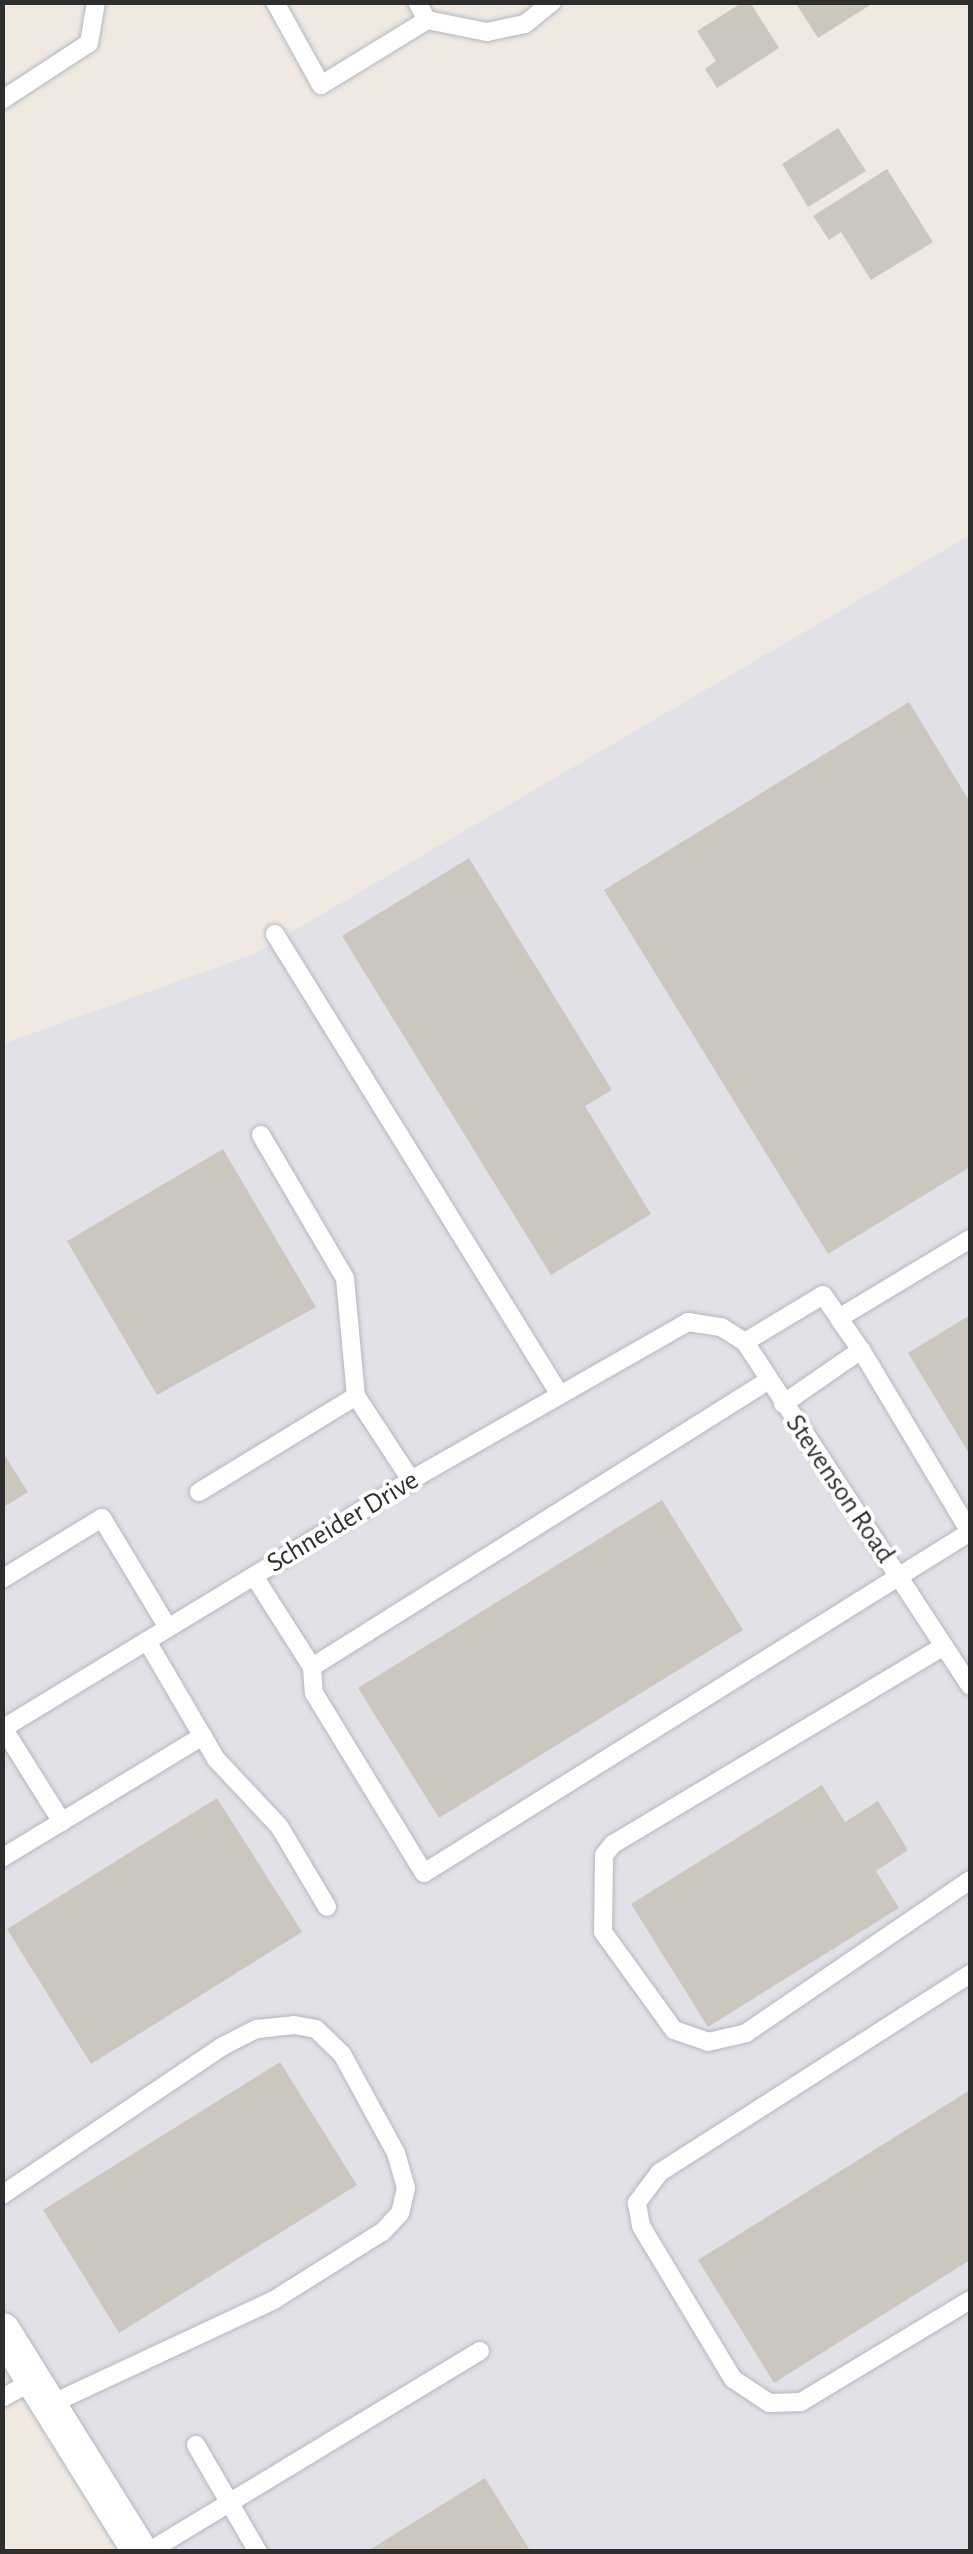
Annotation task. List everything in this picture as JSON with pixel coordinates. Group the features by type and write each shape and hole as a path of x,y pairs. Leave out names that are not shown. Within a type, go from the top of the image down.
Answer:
{"street":[{"path":"2,2330 140,2552"}],"lane":[{"path":"2,100 88,43 96,2"},
{"path":"275,2 321,85 428,20 487,32 525,24 552,2"},
{"path":"417,2 428,20"},
{"path":"275,934 560,1395"},
{"path":"261,1135 345,1278 356,1396 411,1480"},
{"path":"838,1318 970,1239"},
{"path":"254,1576 312,1667 314,1693 424,1873 970,1532 824,1295 745,1342"},
{"name":"Schneider Drive","path":"3,1728 411,1480 688,1322 721,1327 745,1342"},
{"name":"Stevenson Road","path":"745,1342 970,1686"},
{"path":"783,1404 861,1350"},
{"path":"312,1667 769,1380"},
{"path":"199,1492 356,1396"},
{"path":"2,1579 102,1518 168,1628"},
{"path":"147,1641 216,1760 280,1826 327,1907"},
{"path":"944,1646 613,1844 604,1855 603,1932 674,2030 708,2042 746,2033 970,1880"},
{"path":"3,1728 62,1822"},
{"path":"2,1858 202,1736"},
{"path":"970,1974 660,2172 637,2204 641,2226 733,2379 769,2402 801,2402 970,2300"},
{"path":"2,2195 223,2046 257,2029 294,2025 316,2029 342,2054 396,2153 406,2188 400,2214 382,2232 274,2300 41,2393 2,2398"},
{"path":"148,2552 480,2350"},
{"path":"196,2445 258,2552"}],"shaded area":[{"path":"970,535 970,2551 149,2551 3,2315 3,1044 254,954"}],"building":[{"path":"743,2 750,2 779,48 717,88 705,69 716,61 697,31"},
{"path":"795,2 875,2 818,38"},
{"path":"838,128 866,171 808,207 782,164"},
{"path":"887,169 933,242 871,280 841,232 829,240 813,216"},
{"path":"909,702 970,802 970,1167 828,1254 604,890"},
{"path":"469,858 612,1090 585,1106 651,1214 551,1275 342,936"},
{"path":"223,1149 316,1307 157,1395 67,1241"},
{"path":"970,1315 970,1455 908,1353"},
{"path":"2,1451 28,1492 2,1508"},
{"path":"662,1500 743,1630 439,1818 358,1688"},
{"path":"822,1785 845,1822 878,1801 908,1850 876,1871 899,1908 708,2027 631,1904"},
{"path":"217,1798 302,1932 91,2064 7,1929"},
{"path":"280,2062 357,2185 119,2333 43,2210"},
{"path":"970,2090 970,2260 774,2383 698,2260"},
{"path":"485,2478 531,2552 366,2552"}]}
